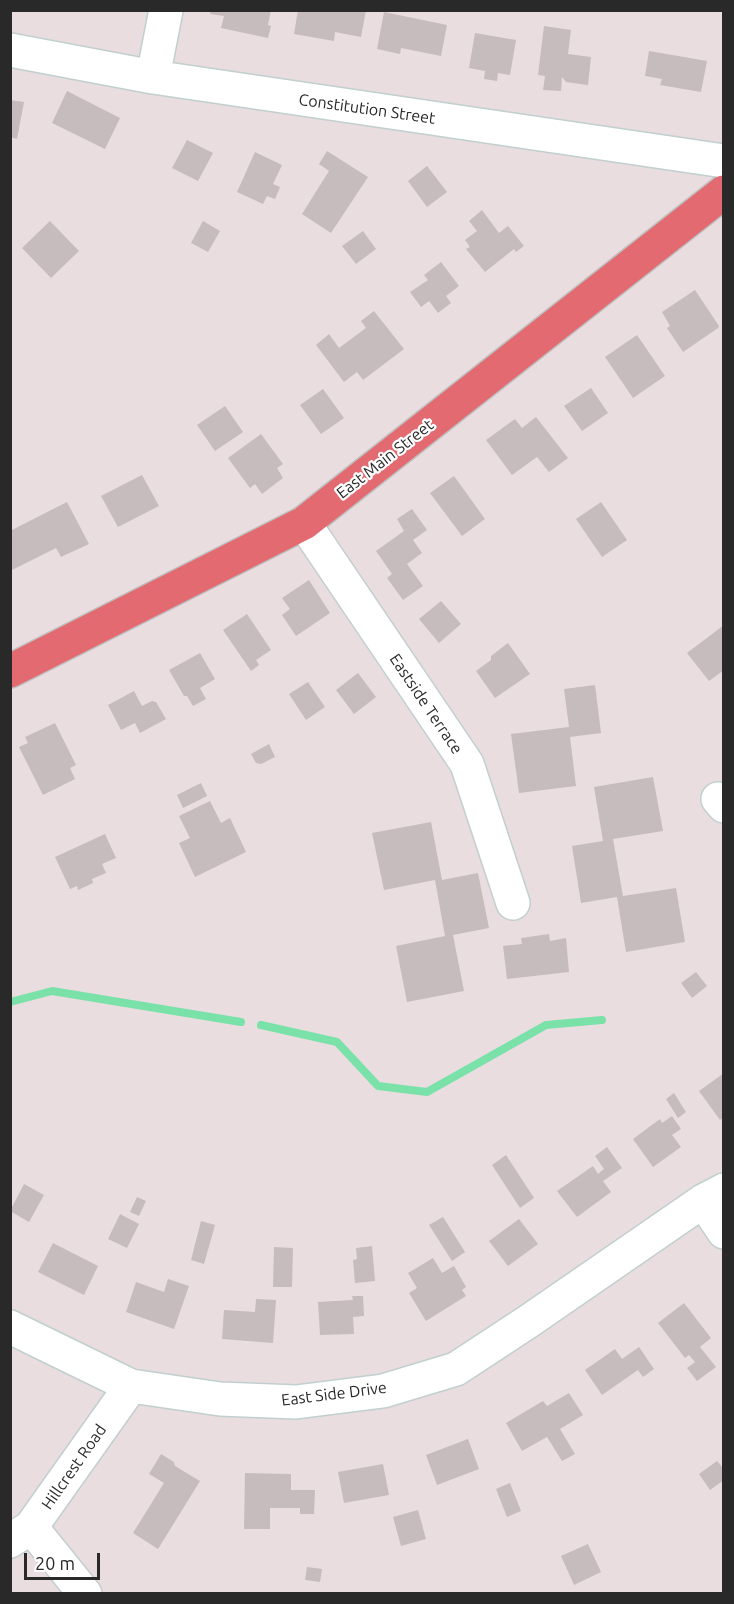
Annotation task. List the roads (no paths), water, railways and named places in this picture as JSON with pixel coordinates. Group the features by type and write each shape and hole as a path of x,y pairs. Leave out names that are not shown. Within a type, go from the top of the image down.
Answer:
{"main road":[{"name":"East Main Street","path":"12,667 304,523 723,192"}],"street":[{"path":"153,77 166,10"},
{"name":"Constitution Street","path":"10,50 153,77 723,162"},
{"name":"Eastside Terrace","path":"304,523 467,764 513,903"},
{"path":"713,1196 723,1232"},
{"name":"East Side Drive","path":"10,1327 131,1386 220,1399 296,1402 383,1390 456,1369 713,1196"},
{"name":"Hillcrest Road","path":"21,1534 131,1386"},
{"path":"21,1534 85,1593"}],"waterway":[{"path":"10,1002 52,991 241,1022"},
{"path":"261,1025 337,1042 378,1086 427,1092 546,1025 602,1020"}]}
